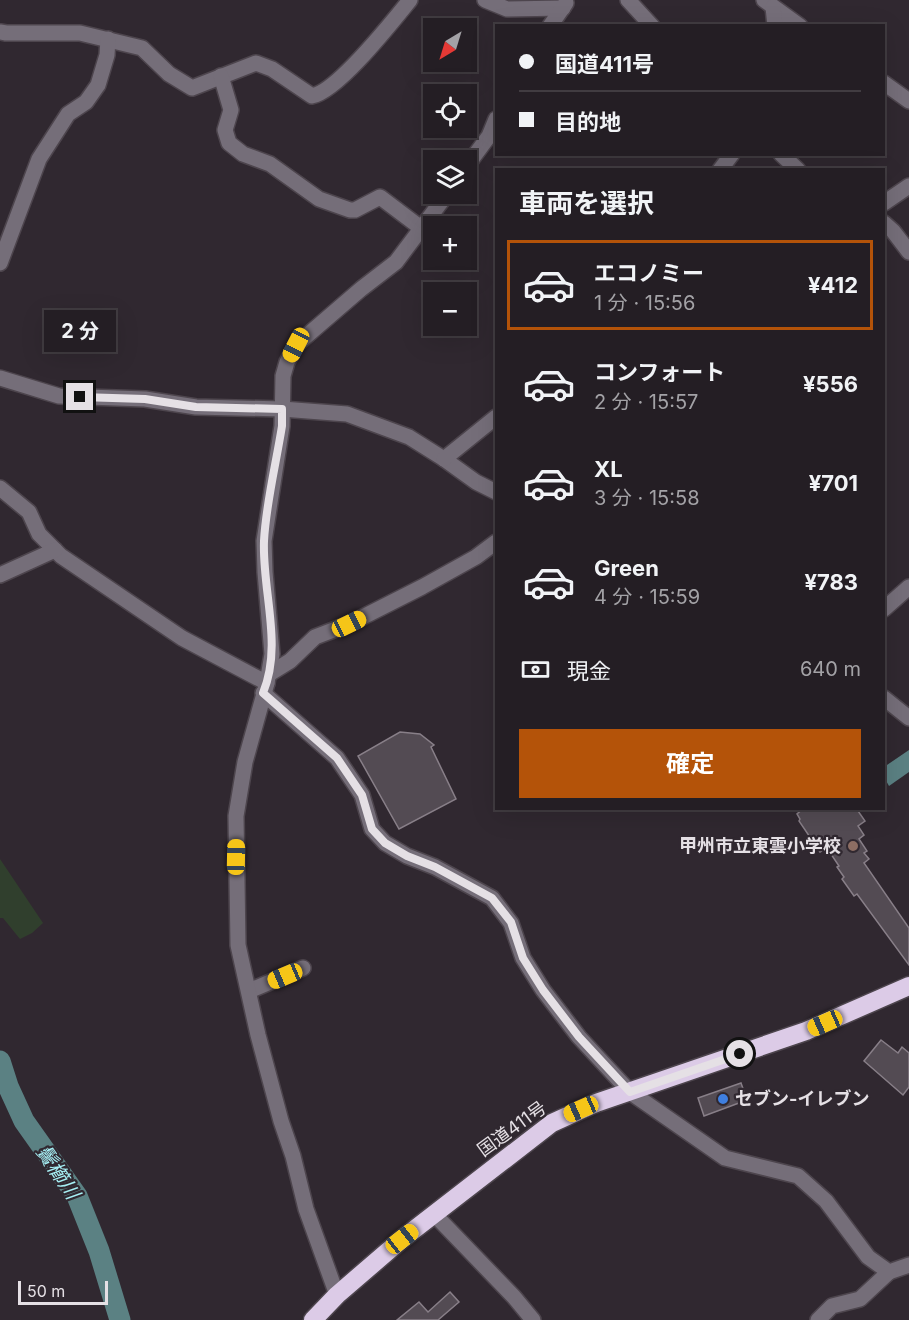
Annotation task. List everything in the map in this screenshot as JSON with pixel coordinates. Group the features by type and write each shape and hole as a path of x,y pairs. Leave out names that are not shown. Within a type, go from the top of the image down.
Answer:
{"highway":[{"name":"国道411号","path":"313,1320 337,1295 434,1214 552,1123 596,1103 806,1031 909,986"}],"street":[{"path":"0,32 80,33 142,48 169,74 192,88 256,63 272,69 312,96 320,94 337,81 410,0"},
{"path":"485,0 507,9 565,4"},
{"path":"628,0 650,24"},
{"path":"768,3 774,24"},
{"path":"768,3 797,24"},
{"path":"551,24 565,4"},
{"path":"0,263 39,159 68,114 86,102 98,85 107,55 108,39"},
{"path":"221,76 231,110 225,130 229,143 243,154 270,164 319,199 350,210 380,196 421,228"},
{"path":"885,84 909,101"},
{"path":"477,152 489,136 495,121"},
{"path":"783,156 796,168"},
{"path":"885,202 909,186"},
{"path":"337,1295 306,1209 293,1156 281,1121 258,1035 238,945 236,816 245,762 272,654 264,540 282,426 283,376 287,362 296,345 396,262 439,204"},
{"path":"885,224 909,252"},
{"path":"0,378 59,396 145,399 196,407 282,409 347,414 409,437 476,483 495,492"},
{"path":"444,459 495,418"},
{"path":"0,488 29,512 39,534 62,556 182,638 266,683 337,758 362,795 372,829 385,843 492,898 511,922 523,958 543,990 579,1037 630,1092 725,1158 798,1176 826,1201 868,1257 889,1272"},
{"path":"266,683 315,637 349,624 422,587 476,557 495,543"},
{"path":"0,575 55,550"},
{"path":"885,608 909,587"},
{"path":"885,699 909,718"},
{"path":"249,992 303,968"},
{"path":"434,1214 514,1297 533,1320"},
{"path":"818,1320 832,1306 860,1299 889,1272 909,1265"}],"shaded area":[{"path":"909,750 909,772 889,786 885,779 885,766"},
{"path":"0,859 43,923 32,933 20,939 3,918 0,918"}],"building":[{"path":"400,732 420,734 434,745 431,747 456,799 399,829 358,756"},
{"path":"802,810 857,810 865,821 858,826 864,835 859,839 869,859 864,863 909,928 909,965 857,894 854,896 842,879 844,877 837,867 839,866 827,848 820,852 799,821 797,814"},
{"path":"881,1040 898,1053 902,1047 909,1053 909,1087 903,1095 864,1061"},
{"name":"セブン-イレブン","path":"741,1083 747,1100 704,1116 698,1098"},
{"path":"450,1292 459,1302 438,1320 397,1320 419,1302 428,1312"}],"waterway":[{"name":"鬢櫛川","path":"0,1061 8,1086 24,1121 77,1196 99,1251 120,1320"}],"place":[{"name":"甲州市立東雲小学校","path":"853,846"},
{"name":"セブン-イレブン","path":"723,1099"}],"route":[{"path":"80,397 145,399 196,407 282,409 282,426 264,540 272,654 263,693 337,758 362,795 372,829 385,843 492,898 511,922 523,958 543,990 579,1037 630,1092 740,1054"}]}
